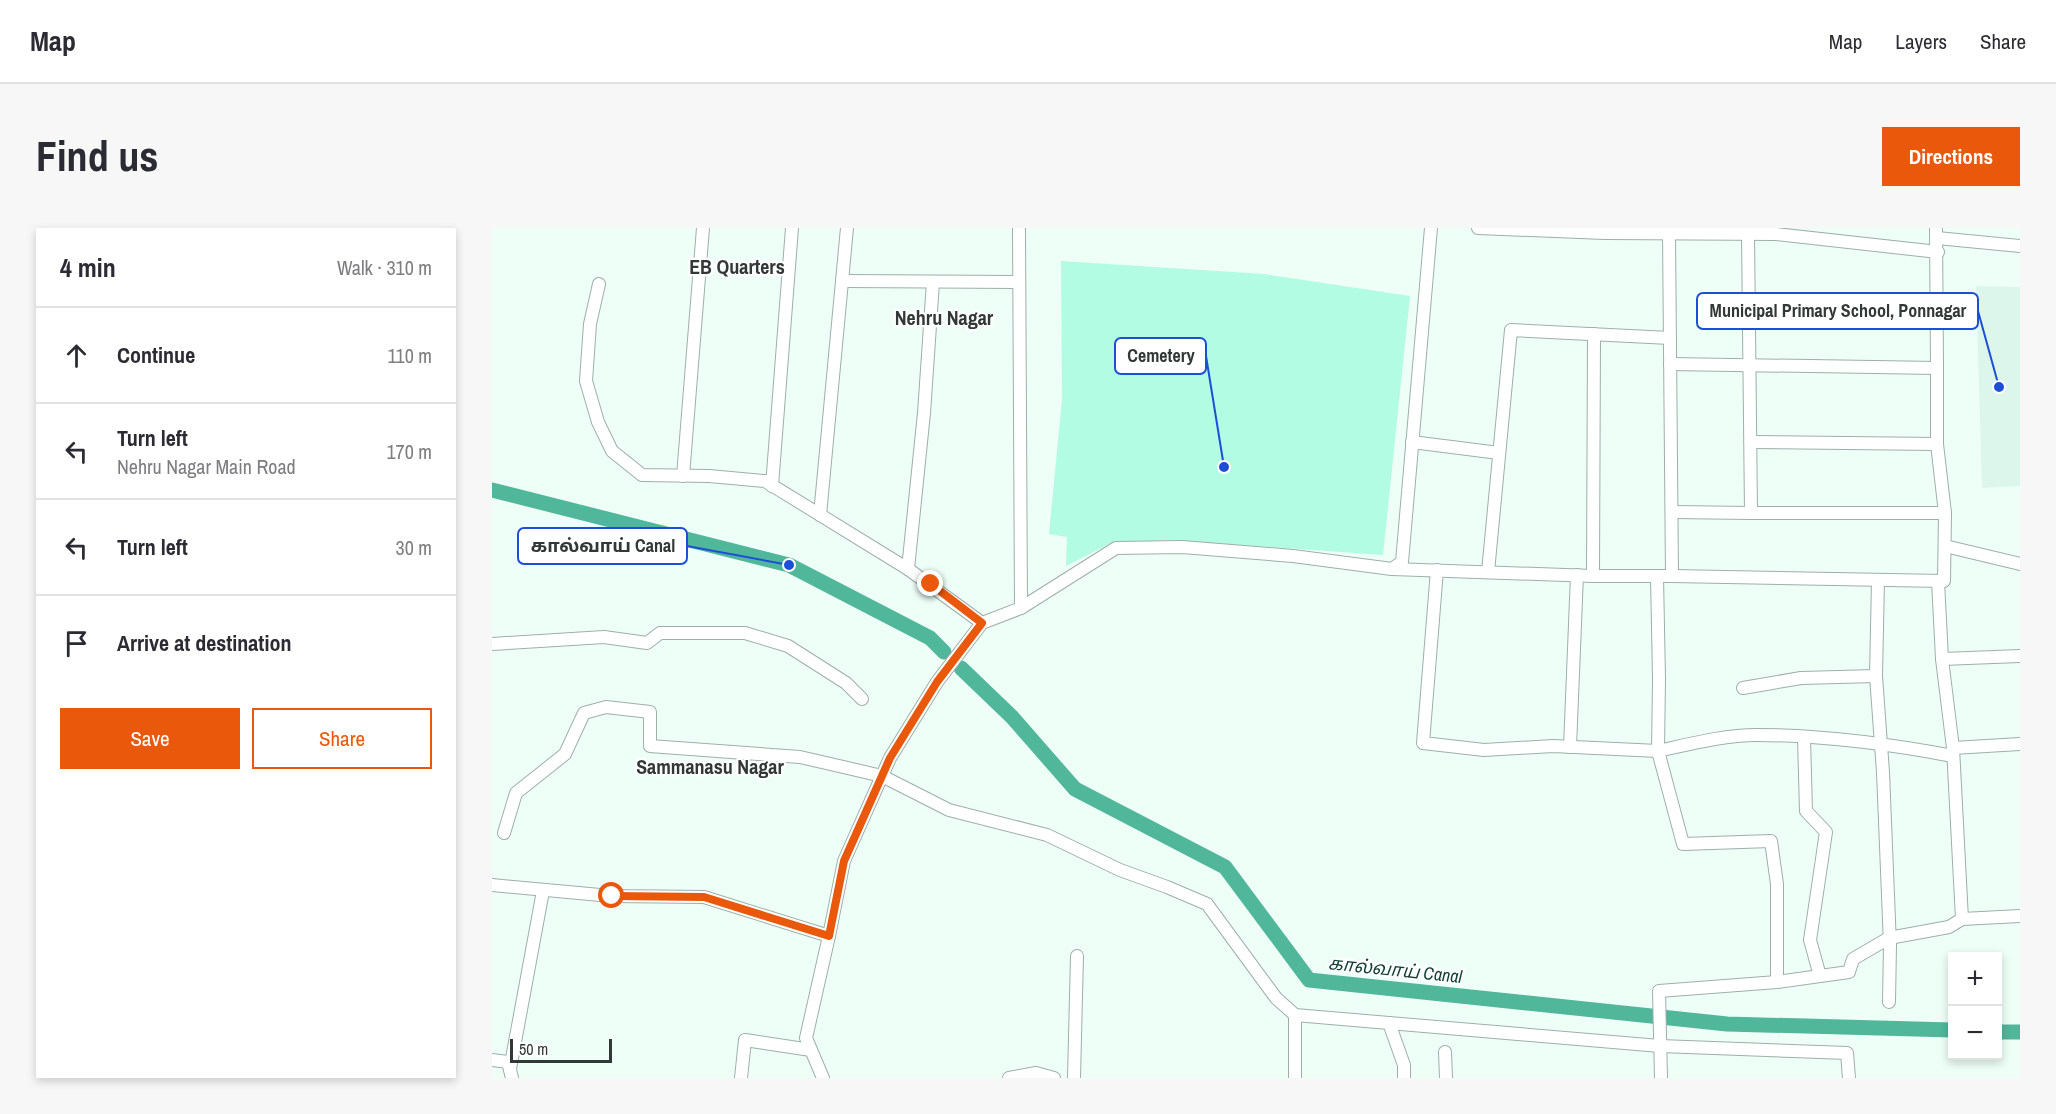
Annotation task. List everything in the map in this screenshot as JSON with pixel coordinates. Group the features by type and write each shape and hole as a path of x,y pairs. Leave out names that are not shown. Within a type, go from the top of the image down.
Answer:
{"street":[{"path":"683,476 703,228"},
{"path":"772,486 792,228"},
{"path":"820,515 847,228"},
{"path":"1019,228 1022,608"},
{"path":"1392,569 1402,562 1431,228"},
{"path":"1478,228 1605,233 1788,235 1938,252"},
{"path":"1669,233 1672,576"},
{"path":"823,1078 806,1038 844,861 890,758 937,682 982,623 1022,608 1116,548 1182,547 1293,556 1392,569 1577,576 1944,581 1945,513 1937,444 1937,233 2020,246"},
{"path":"1748,234 1751,513"},
{"path":"842,281 1018,282"},
{"path":"908,569 924,413 933,282"},
{"path":"599,284 590,324 586,381 598,422 612,451 642,475 709,476 765,482 908,569 982,623"},
{"path":"1488,572 1511,330 1670,338"},
{"path":"1593,576 1594,334"},
{"path":"1670,364 1937,368"},
{"path":"1412,442 1499,453"},
{"path":"1751,442 1937,444"},
{"path":"1672,512 1945,513"},
{"path":"1945,546 2020,564"},
{"path":"1437,570 1423,743 1484,750 1570,747 1658,751 1700,742 1756,735 1881,743 1953,752 2020,744"},
{"path":"1570,747 1577,576"},
{"path":"1657,576 1658,751 1683,844 1771,841 1778,884 1777,982"},
{"path":"1878,579 1876,676 1889,938 1889,1002"},
{"path":"1938,580 1942,659 1953,752 1962,919"},
{"path":"492,644 604,637 647,643 660,633 745,633 788,646 846,683 862,699"},
{"path":"1942,659 2020,656"},
{"path":"1743,688 1801,678 1876,676"},
{"path":"504,833 516,793 565,754 584,713 606,707 650,712 650,746 800,757 882,776 949,810 1047,835 1120,870 1207,904 1276,999 1295,1015 1660,1042 1847,1053 1849,1078"},
{"path":"1804,738 1806,811 1826,832 1810,940 1820,976"},
{"path":"492,885 612,896 704,897 829,936"},
{"path":"511,1074 543,891"},
{"path":"1661,1078 1659,991 1777,982 1849,972 1853,959 1889,938 1949,927 1962,919 2020,916"},
{"path":"1074,1078 1077,956"},
{"path":"1295,1015 1295,1078"},
{"path":"1389,1023 1404,1065 1404,1078"},
{"path":"741,1078 745,1040 811,1050"},
{"path":"1445,1052 1446,1078"},
{"path":"492,1060 508,1062 511,1074"},
{"path":"1009,1078 1036,1073 1054,1078"}],"shaded area":[{"path":"1976,286 2020,287 2020,486 1982,488"}],"green space":[{"path":"1061,261 1264,274 1410,296 1383,555 1169,540 1111,543 1066,566 1067,537 1049,534 1062,399"}],"waterway":[{"name":"கால்வாய் Canal","path":"492,490 789,565 930,638 944,652"},
{"name":"கால்வாய் Canal","path":"961,668 1012,717 1075,789 1225,867 1309,980 1727,1024 1948,1030"},
{"name":"கால்வாய் Canal","path":"2002,1032 2020,1032"}],"place":[{"name":"Municipal Primary School, Ponnagar","path":"1999,387"},
{"name":"Cemetery","path":"1224,467"},
{"name":"கால்வாய் Canal","path":"789,565"}],"district":[{"name":"EB Quarters","path":"737,267"},
{"name":"Nehru Nagar","path":"944,318"},
{"name":"Sammanasu Nagar","path":"710,767"}],"route":[{"path":"612,896 704,897 829,936 844,861 890,758 937,682 982,623 931,584"}]}
